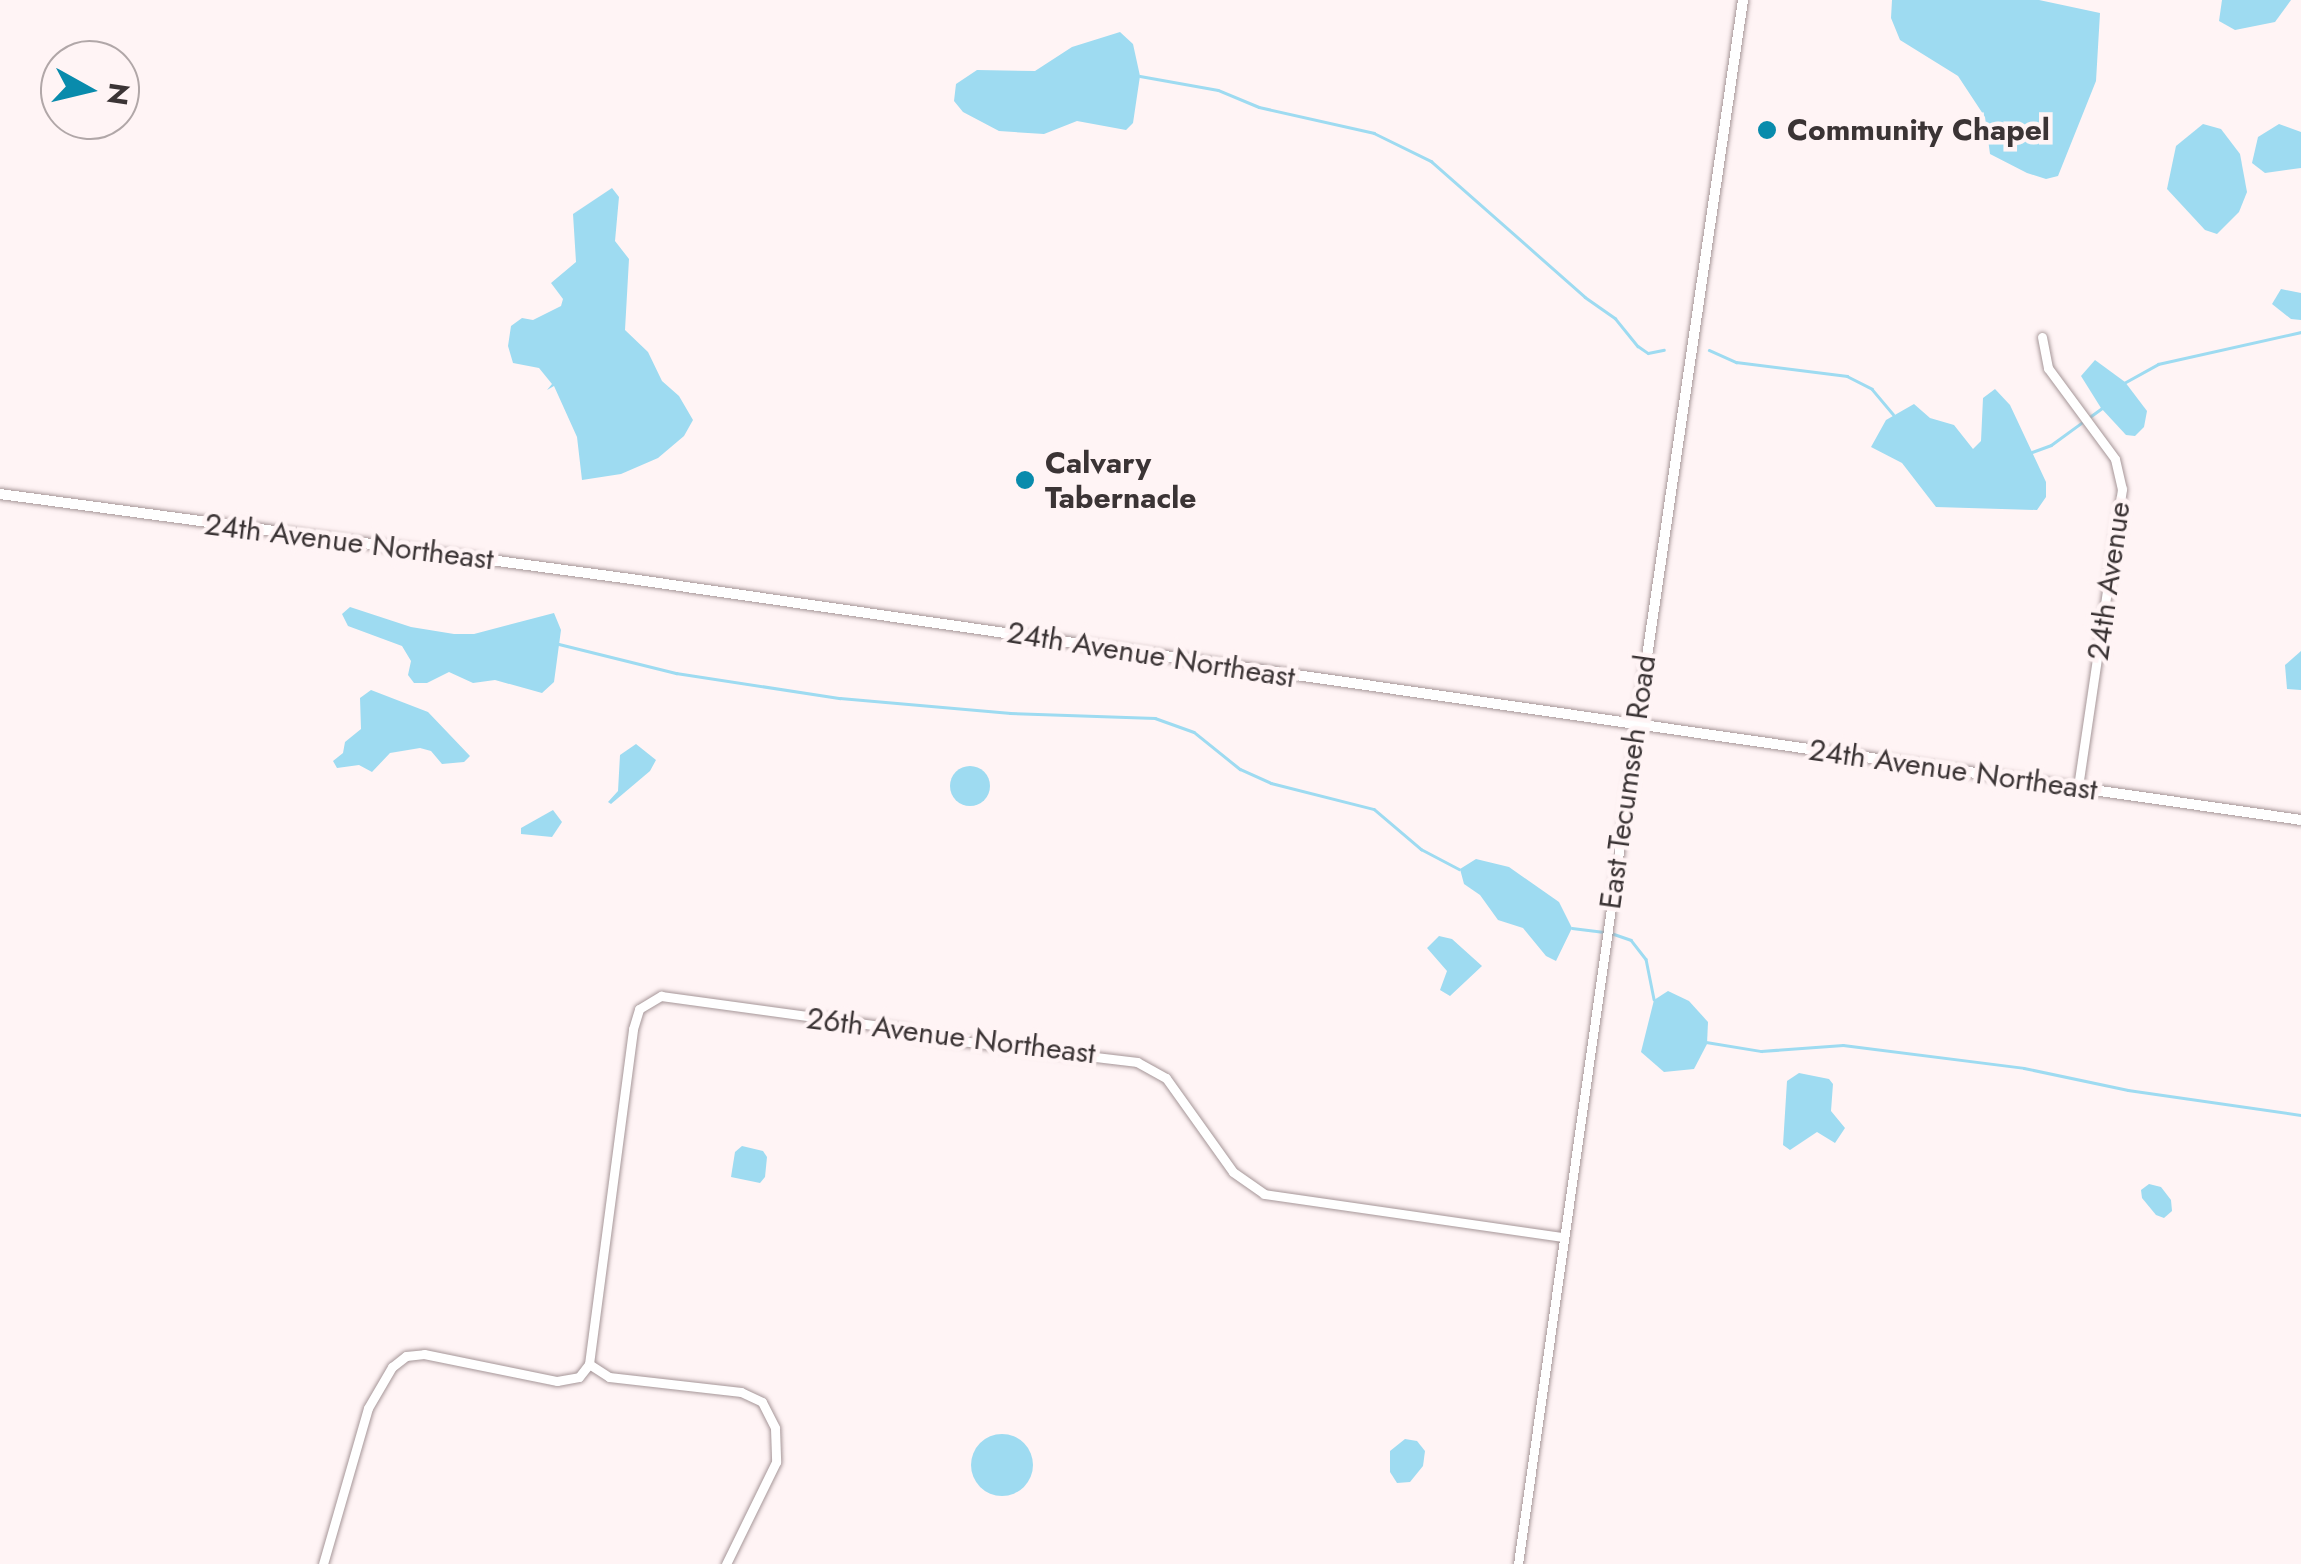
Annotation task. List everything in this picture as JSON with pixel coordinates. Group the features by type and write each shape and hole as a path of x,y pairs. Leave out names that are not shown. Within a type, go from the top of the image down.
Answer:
{"street":[{"name":"East Tecumseh Road","path":"1518,1564 1605,936 1744,0"},
{"name":"24th Avenue","path":"2042,338 2048,368 2115,460 2122,491 2078,788"},
{"name":"24th Avenue Northeast","path":"0,494 624,578 2301,820"},
{"name":"26th Avenue Northeast","path":"589,1364 633,1029 639,1009 660,996 908,1030 919,1036 1138,1062 1166,1078 1233,1172 1264,1194 1564,1237"},
{"path":"322,1564 368,1408 387,1375 406,1356 424,1354 557,1381 580,1377 589,1364 609,1377 741,1392 767,1408 775,1428 776,1462 726,1564"}],"water":[{"path":"1892,0 2039,0 2100,13 2096,81 2058,176 2046,179 2027,173 1990,154 1985,117 1958,76 1900,40 1891,18"},
{"path":"2222,0 2291,0 2275,22 2235,30 2219,21"},
{"path":"1120,32 1133,44 1140,76 1133,123 1126,130 1077,121 1044,134 999,131 963,112 954,101 956,84 977,70 1035,71 1072,47"},
{"path":"2203,124 2221,129 2240,154 2247,192 2239,212 2217,234 2205,230 2167,189 2176,146"},
{"path":"2279,124 2301,132 2301,168 2265,173 2252,163 2258,137"},
{"path":"612,188 619,197 615,241 629,259 625,330 648,352 662,381 679,396 693,420 684,436 658,458 621,474 582,480 577,437 554,386 547,390 552,384 539,368 513,363 508,346 511,326 522,318 533,320 561,306 563,299 551,283 576,262 573,214"},
{"path":"2281,289 2301,293 2301,320 2291,319 2272,304"},
{"path":"2095,360 2125,382 2147,411 2144,427 2135,436 2126,435 2101,408 2081,376"},
{"path":"1995,389 2010,405 2046,482 2046,497 2037,510 1936,507 1902,463 1871,447 1886,420 1914,404 1930,418 1954,425 1973,449 1981,441 1983,398"},
{"path":"350,607 411,627 454,634 474,634 554,613 561,630 554,682 542,693 495,680 473,683 449,672 427,683 414,683 408,675 411,661 402,646 348,626 342,614"},
{"path":"2301,651 2301,690 2287,689 2285,665"},
{"path":"371,690 428,712 470,756 464,762 442,764 431,751 420,748 390,753 372,772 359,765 337,768 333,761 343,753 345,742 361,729 360,698"},
{"path":"636,744 656,760 650,771 611,804 608,802 618,791 620,755"},
{"path":"970,766 984,772 990,786 984,800 970,806 956,800 950,786 956,772"},
{"path":"553,810 562,822 552,837 521,834 521,828"},
{"path":"1476,859 1509,867 1559,902 1572,928 1556,961 1546,956 1523,928 1498,920 1480,895 1464,884 1460,869"},
{"path":"1439,936 1452,939 1482,966 1450,996 1440,990 1447,971 1427,948"},
{"path":"1668,991 1689,1001 1708,1022 1707,1044 1694,1069 1664,1072 1641,1052 1654,1000"},
{"path":"1799,1073 1829,1079 1833,1084 1831,1111 1845,1128 1835,1143 1817,1132 1790,1150 1783,1145 1787,1081"},
{"path":"742,1146 763,1151 767,1157 765,1177 760,1183 731,1177 735,1152"},
{"path":"2149,1184 2161,1187 2171,1200 2172,1211 2164,1218 2156,1215 2142,1198 2141,1190"},
{"path":"1002,1434 1024,1443 1033,1465 1024,1487 1002,1496 980,1487 971,1465 980,1443"},
{"path":"1405,1439 1417,1441 1425,1451 1423,1466 1410,1482 1397,1483 1390,1472 1390,1451"}],"waterway":[{"path":"1140,76 1218,90 1259,107 1374,133 1431,161 1585,297 1615,318 1638,346 1648,353 1664,350"},
{"path":"2124,383 2158,364 2301,332"},
{"path":"1709,350 1736,362 1847,376 1872,389 1893,414"},
{"path":"2091,416 2102,408"},
{"path":"2032,452 2051,445 2081,423"},
{"path":"559,644 676,673 840,698 1010,713 1155,718 1194,732 1240,769 1271,783 1374,809 1421,849 1459,869"},
{"path":"1572,928 1604,932"},
{"path":"1611,933 1631,940 1646,959 1654,999"},
{"path":"1706,1042 1761,1051 1843,1045 2024,1068 2128,1090 2301,1115"}],"place":[{"name":"Community Chapel","path":"1767,130"},
{"name":"Calvary Tabernacle","path":"1025,480"}]}
